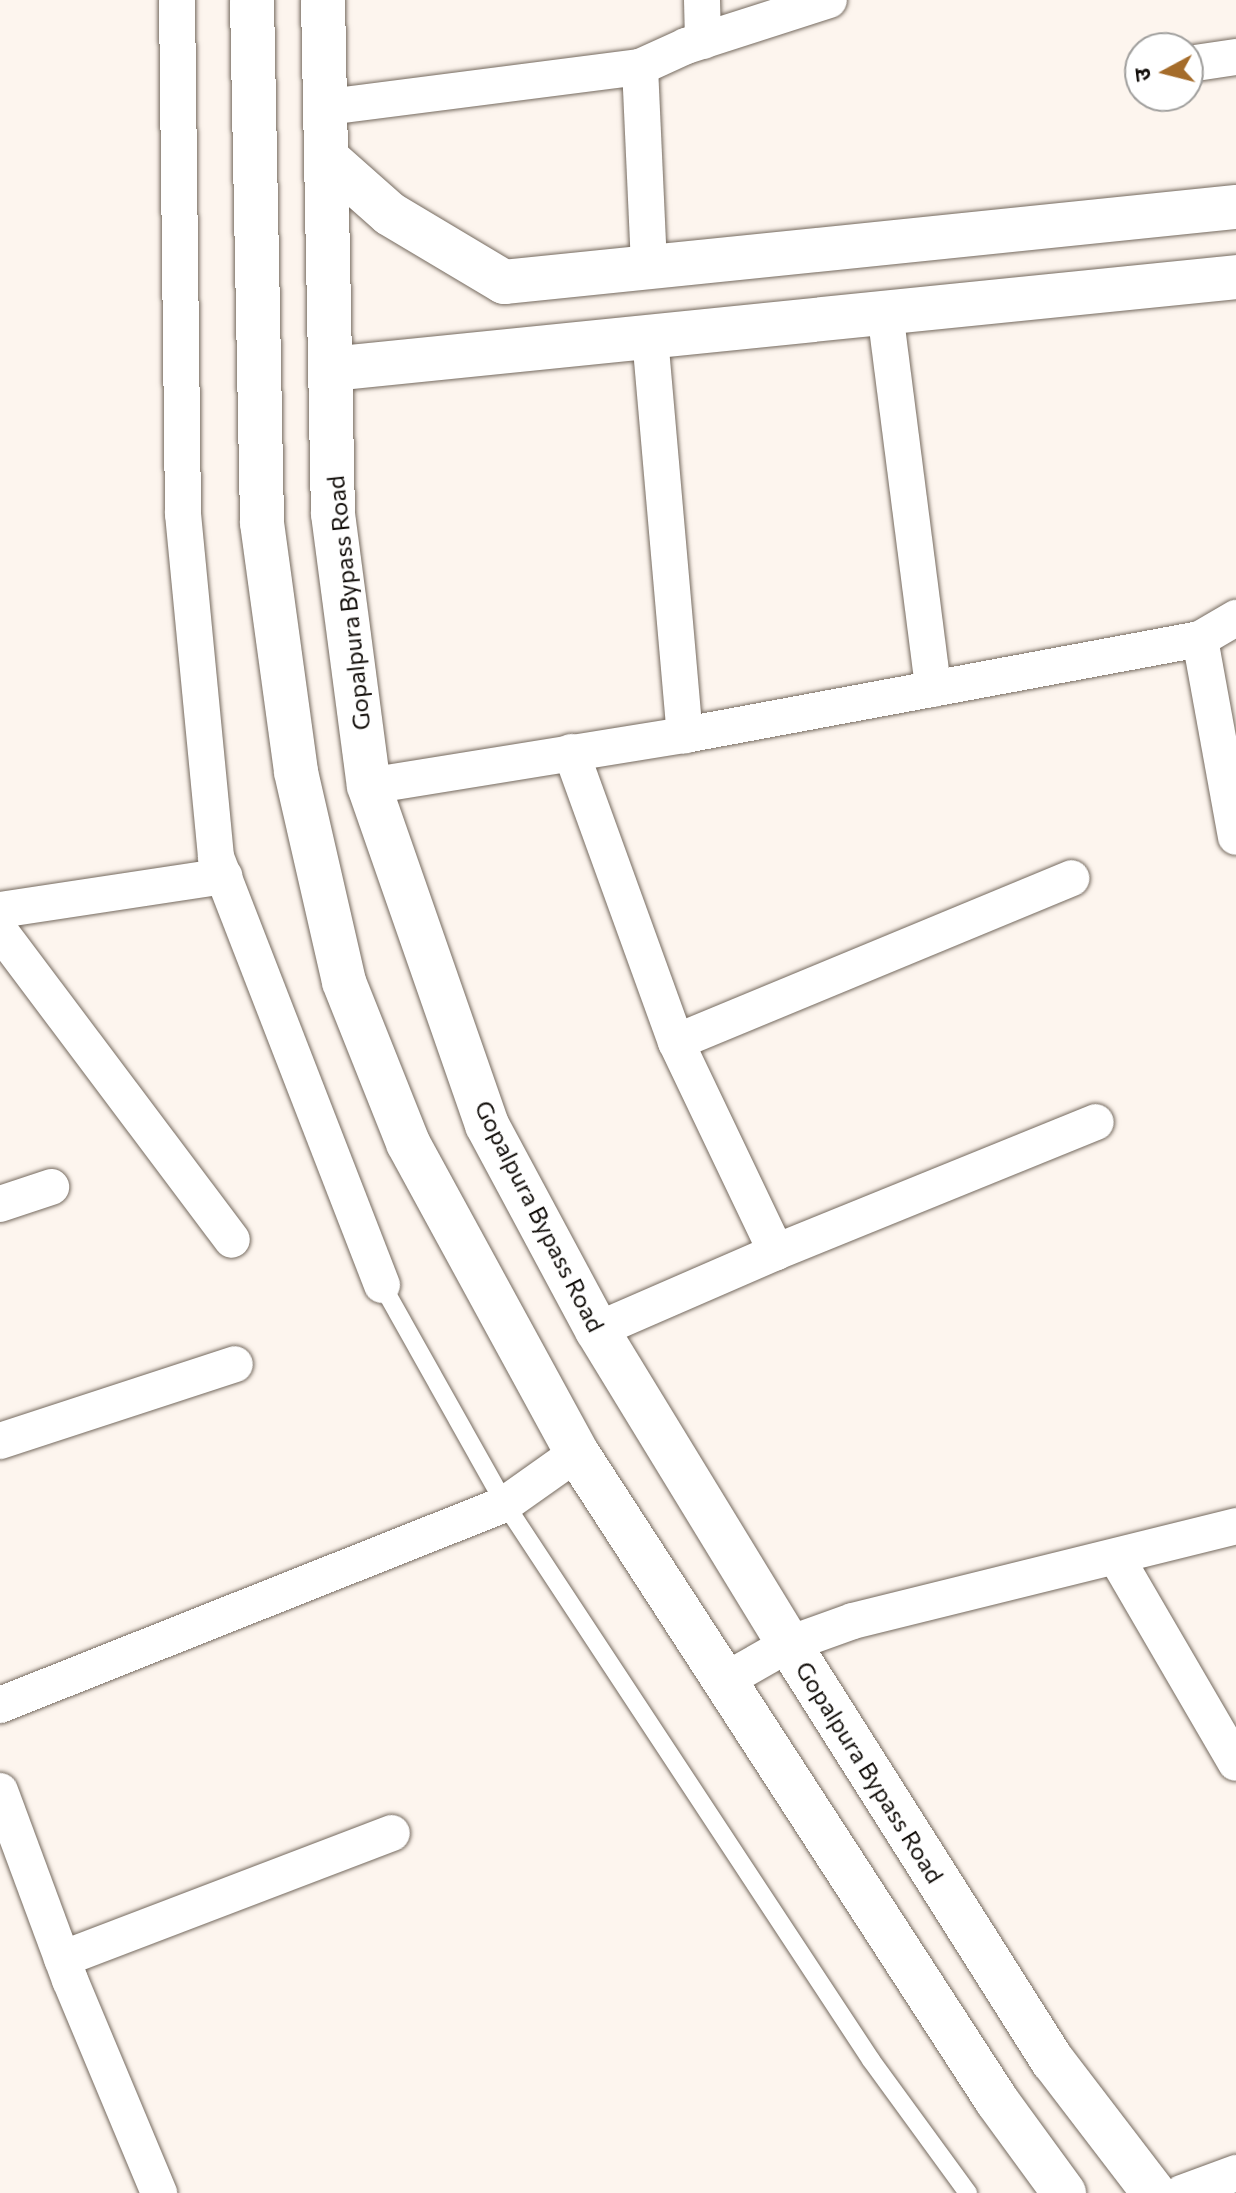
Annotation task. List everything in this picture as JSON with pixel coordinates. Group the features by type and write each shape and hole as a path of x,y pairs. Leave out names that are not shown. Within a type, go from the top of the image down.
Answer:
{"street":[{"path":"177,0 183,514 216,857 382,1285"},
{"path":"252,0 262,523 296,772 344,982 408,1143 577,1453 997,2101 1064,2193"},
{"name":"Gopalpura Bypass Road","path":"323,0 328,107 333,514 369,786 487,1125 597,1330 789,1644 1053,2061 1154,2193"},
{"path":"702,0 703,41"},
{"path":"328,107 640,67 703,41 829,0"},
{"path":"1204,62 1236,57"},
{"path":"640,67 649,267"},
{"path":"329,160 390,214 504,282 1236,207"},
{"path":"331,369 1236,277"},
{"path":"885,312 933,689"},
{"path":"650,337 685,735"},
{"path":"369,786 685,735 1200,639 1236,618"},
{"path":"1200,639 1235,832"},
{"path":"571,752 676,1042 776,1252"},
{"path":"0,910 224,876"},
{"path":"676,1042 1071,878"},
{"path":"0,931 232,1240"},
{"path":"597,1330 776,1252 1096,1122"},
{"path":"0,1204 51,1187"},
{"path":"0,1441 235,1364"},
{"path":"0,1705 505,1504 577,1453"},
{"path":"724,1681 789,1644 853,1621 1236,1526"},
{"path":"1116,1557 1236,1763"},
{"path":"0,1791 62,1959 159,2193"},
{"path":"62,1959 392,1833"},
{"path":"1182,2193 1236,2173"}],"lane":[{"path":"382,1285 505,1504 871,2060 968,2193"}]}
